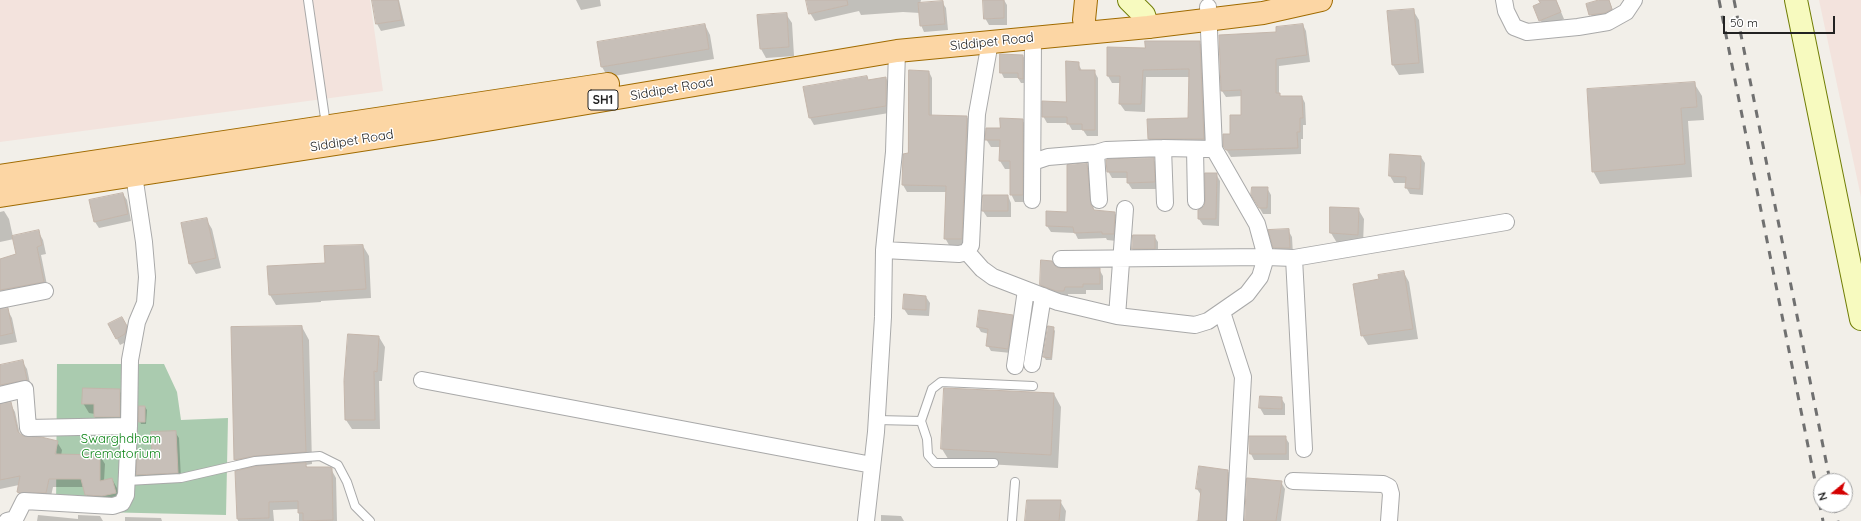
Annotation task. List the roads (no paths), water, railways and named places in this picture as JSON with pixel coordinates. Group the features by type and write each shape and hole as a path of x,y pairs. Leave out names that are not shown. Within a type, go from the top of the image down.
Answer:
{"main road":[{"name":"Siddipet Road","path":"1208,13 1253,0"},
{"name":"Siddipet Road","path":"0,176 430,110 517,99 900,36 1085,10 1140,14 1263,13 1321,0"},
{"name":"Siddipet Road","path":"0,196 434,129 897,51 1033,38 1140,14"}],"street":[{"path":"1504,0 1506,12 1514,27 1527,32 1578,27 1608,22 1626,12 1634,0"},
{"path":"1796,0 1861,320"},
{"path":"967,252 982,270 993,277 1058,302 1117,316 1195,325 1208,321 1248,294 1260,278 1266,257 1257,224 1214,149 1208,13"},
{"path":"1032,200 1033,38"},
{"path":"884,250 959,254 967,252 971,245 977,114 990,42"},
{"path":"866,521 877,420 883,317 884,250 894,152 897,51"},
{"path":"1033,162 1048,157 1096,153 1106,150 1163,148 1214,149"},
{"path":"1163,148 1165,203"},
{"path":"1196,149 1196,201"},
{"path":"1096,153 1100,200"},
{"path":"12,520 24,501 113,506 122,503 126,495 130,360 138,322 145,303 147,277 144,242 134,175"},
{"path":"1117,316 1125,209"},
{"path":"1061,259 1294,258 1506,222"},
{"path":"1294,258 1304,449"},
{"path":"0,300 45,290"},
{"path":"1015,366 1026,290"},
{"path":"1032,364 1043,296"},
{"path":"1222,312 1243,377 1235,521"},
{"path":"422,380 872,465"},
{"path":"0,395 25,389 28,428 129,426"},
{"path":"1293,481 1383,484 1389,487 1391,494 1389,521"}],"lane":[{"path":"308,0 326,126"},
{"path":"994,463 935,463 928,455 927,439 921,422 932,389 941,382 1033,386"},
{"path":"877,420 921,422"},
{"path":"127,482 181,478 255,461 320,456 338,465 347,482 355,506 370,521"},
{"path":"1012,521 1014,482"}],"railway":[{"path":"1719,0 1823,521"},
{"path":"1734,0 1828,473"},
{"path":"1836,513 1838,521"}],"park label":[{"name":"Swarghdham Crematorium","path":"121,446"}]}
